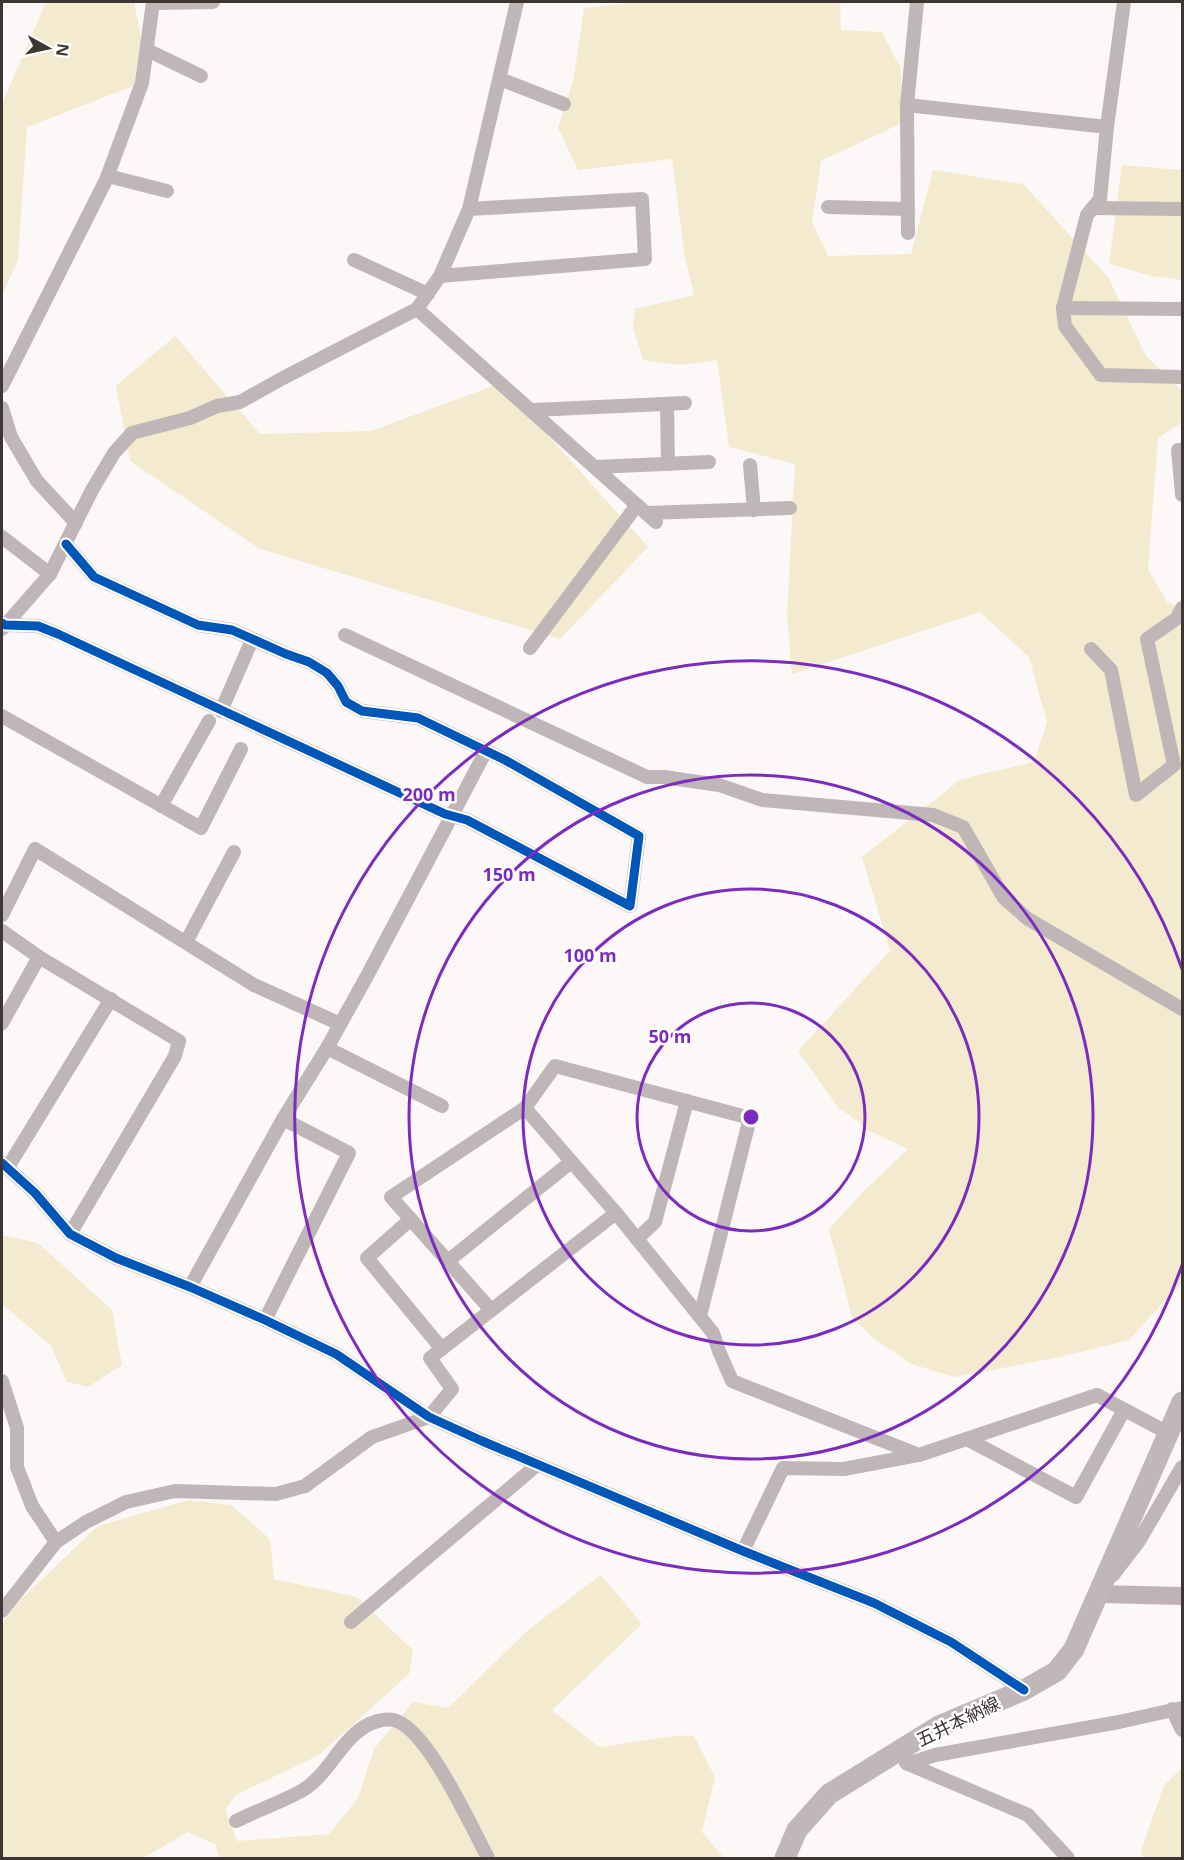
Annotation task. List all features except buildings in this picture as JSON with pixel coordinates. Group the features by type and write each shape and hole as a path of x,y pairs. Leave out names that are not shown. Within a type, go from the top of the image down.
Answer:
{"main road":[{"name":"五井本納線","path":"785,1858 797,1830 829,1794 899,1760 939,1726 1024,1689 1057,1671 1074,1649 1182,1402"}],"street":[{"path":"2,386 108,176 142,83 153,2 213,2"},
{"path":"3,626 50,573 92,490 114,453 132,433 190,418 217,406 240,402 417,309 440,276 469,209 517,2"},
{"path":"908,233 907,105 917,2"},
{"path":"1124,2 1100,199 1087,215 1063,308 1065,326 1101,375 1182,377"},
{"path":"147,50 201,76"},
{"path":"500,79 564,104"},
{"path":"907,105 1107,127"},
{"path":"108,176 167,191"},
{"path":"440,276 645,259 642,199 469,209"},
{"path":"828,207 907,209"},
{"path":"1093,208 1182,209"},
{"path":"354,260 428,294"},
{"path":"1063,308 1182,309"},
{"path":"417,309 646,513 790,508"},
{"path":"532,410 685,403"},
{"path":"667,404 668,464"},
{"path":"2,408 11,437 37,481 76,523"},
{"path":"1182,450 1178,450 1182,495"},
{"path":"595,467 709,462"},
{"path":"750,465 754,510"},
{"path":"530,648 646,513"},
{"path":"2,537 50,573"},
{"path":"3,626 38,626 452,816 466,820 630,906 639,836 486,751 418,718 362,711 346,702 338,686 327,673 309,662 232,630 198,625 94,577 66,544"},
{"path":"1091,650 1111,670 1136,795 1174,765 1147,639 1176,619 1182,608"},
{"path":"345,635 647,777 664,777 719,785 762,800 933,815 963,827 1004,898 1028,919 1182,1009"},
{"path":"221,711 252,640"},
{"path":"2,717 201,828 241,749"},
{"path":"161,806 209,722"},
{"path":"190,1287 283,1119 327,1048 486,751"},
{"path":"2,915 35,849 254,985 340,1024"},
{"path":"186,942 234,852"},
{"path":"2,931 39,957 179,1041 176,1056 70,1234"},
{"path":"2,1023 39,957"},
{"path":"111,999 5,1165 35,1193 70,1234 116,1258 190,1287 336,1354 429,1417 537,1465 874,1603 951,1642 1024,1689"},
{"path":"327,1048 442,1106"},
{"path":"491,1310 391,1197 525,1108 555,1066 750,1118 700,1316"},
{"path":"637,1239 655,1222 687,1101"},
{"path":"525,1108 616,1213 700,1316 713,1334 732,1381 919,1455"},
{"path":"265,1320 349,1153 283,1119"},
{"path":"448,1261 571,1162"},
{"path":"2,1611 56,1542 86,1522 126,1502 175,1491 276,1494 305,1486 372,1437 429,1417 452,1389 430,1358 616,1213"},
{"path":"411,1219 367,1258 442,1349"},
{"path":"2,1381 17,1428 17,1467 32,1506 56,1542"},
{"path":"743,1551 783,1468 844,1469 919,1455 1097,1395 1168,1433"},
{"path":"967,1439 1076,1497 1124,1410"},
{"path":"351,1622 537,1465"},
{"path":"1099,1594 1139,1541 1182,1467"},
{"path":"1099,1594 1182,1596"},
{"path":"899,1760 1119,1722 1177,1708 1182,1730"},
{"path":"236,1821 304,1789 363,1727 380,1720 396,1720 427,1748 441,1769 488,1858"},
{"path":"899,1760 1028,1815 1068,1858"}],"shaded area":[{"path":"46,2 134,2 149,80 27,127 18,260 2,295 2,104"},
{"path":"641,2 840,2 841,30 882,32 900,67 904,122 821,161 812,222 828,256 911,254 933,170 1023,184 1108,277 1146,356 1182,391 1181,423 1158,438 1148,569 1167,602 1182,608 1182,1282 1129,1340 1060,1357 955,1377 911,1364 872,1337 852,1317 829,1229 908,1149 870,1131 837,1106 798,1051 890,951 862,857 961,779 1034,762 1047,722 1029,657 980,612 792,674 787,614 795,464 729,447 717,360 680,365 643,360 633,327 635,309 694,295 685,258 672,159 578,170 558,128 574,77 584,8"},
{"path":"1122,165 1182,170 1182,280 1151,276 1109,264"},
{"path":"175,336 260,434 371,431 501,383 648,547 560,639 260,549 130,461 116,386"},
{"path":"2,1235 38,1243 112,1310 122,1365 88,1387 67,1382 51,1346 2,1304"},
{"path":"189,1500 231,1505 270,1539 274,1579 357,1597 413,1650 409,1674 319,1755 236,1795 225,1810 237,1841 329,1834 358,1798 374,1749 413,1702 448,1708 528,1630 601,1575 642,1624 552,1710 599,1747 675,1736 694,1736 715,1777 702,1832 724,1858 219,1858 216,1845 188,1832 143,1858 2,1858 2,1624 20,1600 98,1526"},
{"path":"1182,1768 1182,1858 1143,1858 1141,1851 1164,1785"}],"cycle path":[{"path":"2,623 38,626 58,634 445,814 467,820 630,906 639,836 505,760 418,718 362,711 346,702 338,686 327,673 309,662 232,630 198,625 94,577 66,544"},
{"path":"2,1163 35,1193 70,1234 116,1258 190,1287 336,1354 429,1417 743,1551 874,1603 951,1642 1024,1690"}]}
